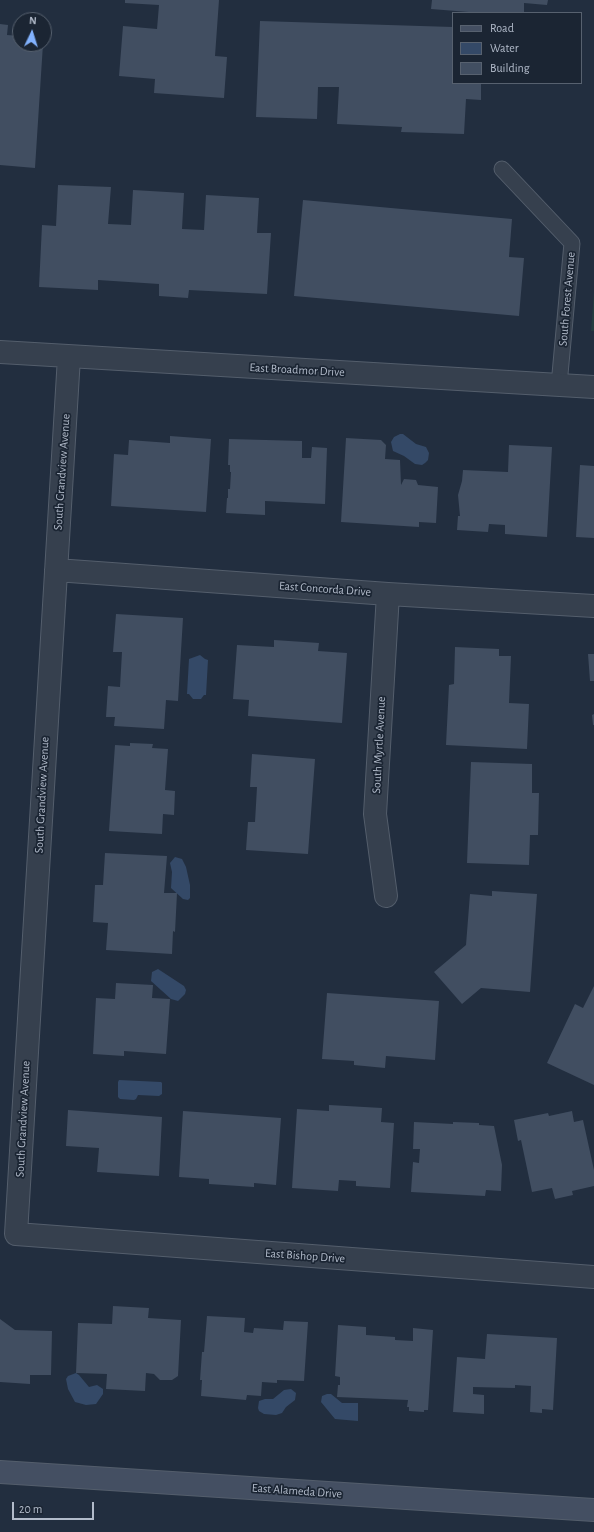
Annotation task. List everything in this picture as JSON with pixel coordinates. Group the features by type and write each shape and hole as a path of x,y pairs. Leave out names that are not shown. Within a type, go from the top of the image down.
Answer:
{"street":[{"name":"East Broadmor Drive","path":"0,352 594,387"},
{"name":"South Grandview Avenue","path":"16,1234 69,357"},
{"name":"East Concorda Drive","path":"56,570 388,594 594,606"},
{"name":"South Myrtle Avenue","path":"386,896 375,814 388,594"},
{"name":"East Bishop Drive","path":"16,1234 594,1278"},
{"name":"East Alameda Drive","path":"0,1472 594,1510"}],"lane":[{"name":"South Forest Avenue","path":"502,170 572,243 559,385"}],"green space":[{"path":"594,291 594,331 591,331"}],"water":[{"path":"403,434 416,444 426,447 429,453 428,460 425,463 422,465 415,464 404,456 393,451 391,442 394,437"},
{"path":"200,655 208,660 206,695 204,695 201,699 193,699 189,694 187,694 189,659"},
{"path":"175,857 182,859 186,867 190,885 190,898 188,900 183,899 171,888 172,872 170,863"},
{"path":"158,969 184,986 186,990 185,994 178,1001 171,999 151,981 152,972"},
{"path":"119,1080 161,1082 162,1094 159,1096 138,1095 134,1100 120,1099 118,1097"},
{"path":"76,1373 89,1387 97,1385 103,1389 103,1394 96,1404 86,1405 75,1402 68,1389 66,1379 68,1376"},
{"path":"291,1389 296,1393 295,1400 286,1407 282,1413 276,1415 264,1414 259,1411 259,1401 273,1399 284,1390"},
{"path":"331,1394 342,1403 358,1403 358,1421 335,1419 321,1402 322,1396"}],"building":[{"path":"125,0 219,0 215,56 227,57 224,98 154,93 155,79 119,76 123,26 157,29 159,5 125,3"},
{"path":"432,0 548,0 547,5 524,3 524,12 468,12 431,9"},
{"path":"260,21 452,27 452,84 481,84 481,100 466,99 464,134 401,132 402,127 337,124 339,87 318,87 317,119 256,117"},
{"path":"0,24 8,25 7,35 12,35 12,52 42,52 35,168 0,165"},
{"path":"58,185 111,187 108,224 131,225 133,190 184,193 182,229 204,230 206,195 259,198 257,233 271,233 267,294 189,290 188,298 159,296 159,284 98,280 98,290 39,287 42,225 56,226"},
{"path":"303,200 512,219 509,257 524,258 519,316 294,296"},
{"path":"170,436 211,439 206,512 111,506 114,454 128,455 129,440 170,443"},
{"path":"346,438 381,440 386,445 385,459 400,460 401,485 404,479 416,480 418,485 438,487 436,523 419,522 419,527 341,522"},
{"path":"229,439 302,441 302,458 311,458 312,447 327,448 325,504 265,501 265,515 226,513 231,472 230,465 228,465"},
{"path":"509,445 552,447 547,537 505,534 505,525 489,524 488,532 457,530 458,516 460,516 458,495 463,470 508,472"},
{"path":"580,465 594,466 594,538 576,537"},
{"path":"116,614 183,618 178,701 166,700 164,729 114,726 115,717 106,717 108,686 120,687 122,652 113,652"},
{"path":"274,640 319,643 318,651 347,653 342,723 248,716 249,700 233,699 237,645 274,647"},
{"path":"455,647 499,649 499,656 511,656 509,703 529,704 527,749 446,745 449,685 454,684"},
{"path":"588,654 594,654 594,681 590,681"},
{"path":"594,714 594,725 593,725 592,715"},
{"path":"130,743 153,744 152,748 168,749 165,790 175,791 174,815 163,814 162,834 109,831 115,745 130,746"},
{"path":"252,754 315,759 308,854 246,850 248,822 255,822 257,787 250,787"},
{"path":"471,762 532,764 532,793 539,793 538,835 530,835 529,865 467,863"},
{"path":"105,853 167,856 164,893 177,893 172,954 106,950 108,923 93,922 95,885 103,885"},
{"path":"492,891 537,894 530,992 481,988 462,1004 434,972 466,945 470,894 492,896"},
{"path":"116,983 153,985 152,998 170,999 166,1054 124,1051 124,1056 93,1054 96,998 115,999"},
{"path":"594,986 594,1085 547,1063 575,1004 583,1008"},
{"path":"327,993 439,1001 435,1060 386,1056 385,1068 354,1065 354,1061 322,1059"},
{"path":"329,1105 382,1108 381,1122 394,1123 390,1188 356,1186 356,1181 339,1180 338,1191 292,1188 297,1109 329,1111"},
{"path":"68,1110 162,1117 159,1176 97,1172 99,1148 66,1146"},
{"path":"183,1111 281,1118 276,1185 254,1183 254,1187 209,1184 209,1179 179,1177"},
{"path":"572,1111 574,1122 583,1120 594,1170 594,1186 572,1191 573,1195 555,1199 552,1188 532,1192 521,1140 518,1141 514,1120 548,1113 549,1116"},
{"path":"414,1122 453,1124 453,1122 479,1123 479,1125 494,1126 502,1165 501,1191 486,1190 485,1196 411,1192 413,1162 419,1163 420,1149 413,1149"},
{"path":"113,1306 149,1308 148,1318 181,1320 178,1376 172,1380 160,1380 154,1374 146,1373 145,1391 106,1389 107,1374 76,1373 78,1323 112,1324"},
{"path":"207,1316 245,1318 244,1332 253,1333 254,1328 283,1330 284,1321 308,1322 304,1381 277,1380 277,1383 262,1382 261,1396 247,1395 246,1400 201,1396 202,1380 200,1380 202,1352 204,1352"},
{"path":"0,1319 15,1330 52,1331 51,1375 30,1375 30,1384 0,1382"},
{"path":"338,1325 366,1327 366,1335 395,1337 395,1340 413,1341 413,1328 433,1330 428,1410 424,1410 424,1412 409,1411 409,1407 407,1407 408,1400 337,1397 338,1385 340,1385 340,1377 335,1376"},
{"path":"487,1334 557,1338 553,1410 542,1409 542,1413 530,1412 531,1386 515,1385 515,1388 473,1387 473,1394 484,1395 484,1414 453,1412 457,1357 485,1359"}]}
